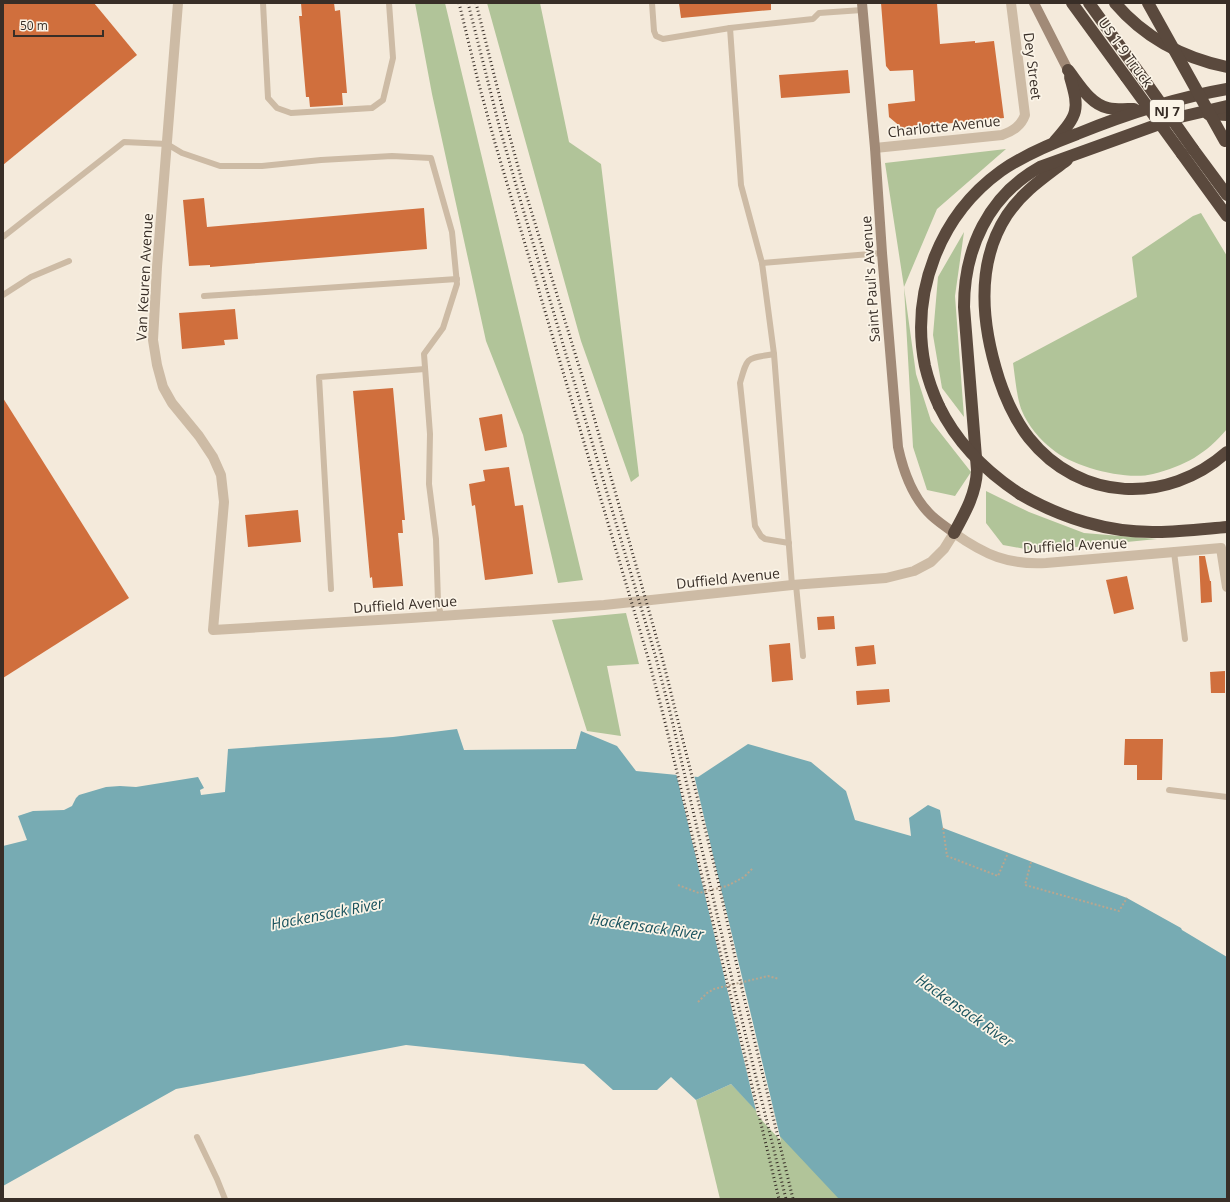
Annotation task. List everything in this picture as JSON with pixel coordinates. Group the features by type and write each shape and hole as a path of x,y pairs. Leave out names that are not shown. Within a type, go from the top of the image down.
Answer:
{"highway":[{"name":"US 1-9 Truck","path":"1072,3 1227,216"},
{"name":"NJ 7","path":"1089,3 1227,195"},
{"path":"1115,3 1135,23 1164,44 1196,59 1227,67"},
{"path":"1148,3 1226,143"},
{"path":"1068,70 1097,104 1108,108 1142,109"},
{"path":"1053,143 1072,120 1076,109 1076,98 1068,70"},
{"path":"1227,89 1173,100 1142,109 1053,143 1017,160 983,185 956,217 937,251 925,288 921,324 925,366 931,386 939,406 954,433 967,450 997,478 1020,494 1046,508 1068,517 1122,530 1156,532 1227,527"},
{"path":"954,533 972,498 977,479 964,307 966,278 972,249 979,231 988,215 1006,192 1022,178 1050,162 1071,157 1148,128 1195,113 1227,106"},
{"path":"1195,113 1227,115"},
{"path":"1071,157 1036,183 1020,198 1002,224 990,253 985,285 987,327 997,370 1012,410 1029,438 1056,464 1082,479 1113,488 1136,490 1170,485 1198,474 1215,463 1227,452"}],"street":[{"name":"Van Keuren Avenue","path":"178,3 153,340 160,378 165,391 172,403 207,447 217,466 223,484 224,502 213,630"},
{"name":"Dey Street","path":"1011,3 1025,115 1023,121 1016,128"},
{"path":"1034,3 1068,70"},
{"name":"Saint Paul's Avenue","path":"862,6 875,148 896,437 900,458 909,482 921,503 934,518 954,533"},
{"name":"Charlotte Avenue","path":"875,148 1002,135 1016,128"},
{"name":"Duffield Avenue","path":"213,630 604,605 794,585 886,578 910,573 922,568 938,556 954,533 983,552 1024,564 1224,548"},
{"path":"1224,548 1227,587"}],"lane":[{"path":"263,3 268,98 277,108 291,113 372,108 383,100 393,58 389,3"},
{"path":"652,3 654,31 656,36 663,39 730,28 813,19 819,13 862,6"},
{"path":"730,28 741,185 762,263 774,354 789,543 803,656"},
{"path":"3,237 124,142 167,144 182,153 220,166 262,166 322,160 392,156 431,158 452,232 457,279 457,284 443,328 424,354 430,434 430,484 436,539 438,602 441,616"},
{"path":"762,263 882,253"},
{"path":"3,295 31,278 69,261"},
{"path":"204,296 457,279"},
{"path":"774,354 750,358 746,363 740,383 754,526 765,539 789,543"},
{"path":"331,589 318,377 425,369"},
{"path":"1174,552 1185,639"},
{"path":"1169,790 1227,797"},
{"path":"198,1137 217,1179 224,1199"}],"path":[{"path":"942,828 947,856 998,876 1008,853"},
{"path":"1031,862 1025,885 1119,911 1127,898"},
{"path":"678,885 699,893 728,886 744,876 753,868"},
{"path":"698,1002 714,989 768,976 779,979"}],"green space":[{"path":"415,3 445,3 583,580 558,583 523,435 486,341 432,94"},
{"path":"487,3 540,3 569,142 601,164 639,476 631,482 581,341"},
{"path":"1006,149 937,209 904,287 885,163"},
{"path":"1201,213 1227,256 1227,429 1203,452 1185,463 1165,471 1142,476 1129,476 1100,471 1086,467 1061,456 1039,437 1024,416 1016,388 1013,363 1137,297 1132,257 1193,216"},
{"path":"964,232 955,296 964,417 942,388 933,335 938,277"},
{"path":"904,287 916,374 931,421 971,472 955,496 927,490 913,447"},
{"path":"986,491 1029,512 1084,533 1157,539 1036,551 1003,545 986,523"},
{"path":"626,613 639,664 607,666 621,736 587,731 552,620"},
{"path":"731,1084 843,1199 720,1199 696,1100"}],"water":[{"name":"Hackensack River","path":"457,729 464,750 576,749 581,731 617,746 636,771 698,777 748,744 811,762 846,791 855,820 911,836 909,818 928,805 940,810 943,828 1127,898 1181,928 1227,957 1227,1199 839,1199 731,1084 696,1100 671,1077 657,1090 613,1090 584,1064 406,1045 176,1089 3,1186 3,846 27,840 18,816 33,811 64,810 72,806 79,795 106,787 136,787 198,777 204,788 200,790 201,795 225,792 228,749 393,737"}],"pier":[{"path":"676,773 694,775 781,1141 757,1115"}],"building":[{"path":"3,3 94,3 137,55 3,165"},
{"path":"301,3 334,3 335,11 340,10 347,93 342,93 343,105 310,107 309,97 306,97 299,16 302,16"},
{"path":"679,3 771,3 771,10 681,18"},
{"path":"881,3 937,3 940,44 994,41 1004,118 902,128 889,117 888,104 915,101 913,70 890,71 886,66"},
{"path":"848,70 850,93 781,98 779,75"},
{"path":"204,198 207,227 424,208 427,249 210,267 210,265 189,266 183,200"},
{"path":"235,309 238,339 224,340 225,345 182,349 179,313"},
{"path":"393,388 405,520 402,520 403,533 398,533 403,586 373,588 372,577 370,578 353,391"},
{"path":"3,398 129,598 3,678"},
{"path":"502,414 507,447 485,451 479,418"},
{"path":"509,467 515,506 523,505 533,574 485,580 475,505 472,506 469,484 485,481 483,470"},
{"path":"298,510 301,542 248,547 245,515"},
{"path":"1199,556 1205,556 1211,581 1212,602 1201,603"},
{"path":"1127,576 1134,609 1114,614 1106,580"},
{"path":"834,616 835,629 818,630 817,617"},
{"path":"790,643 793,680 772,682 769,645"},
{"path":"874,645 876,664 857,666 855,647"},
{"path":"1225,671 1225,693 1211,693 1210,672"},
{"path":"889,689 890,702 857,705 856,691"},
{"path":"1125,739 1163,739 1162,780 1137,780 1137,765 1124,765"}],"railway":[{"path":"459,3 495,143 649,661 779,1199"},
{"path":"468,3 500,129 520,199 656,658 786,1199"},
{"path":"476,3 522,181 586,389 662,657 717,876 743,993 793,1199"}]}
